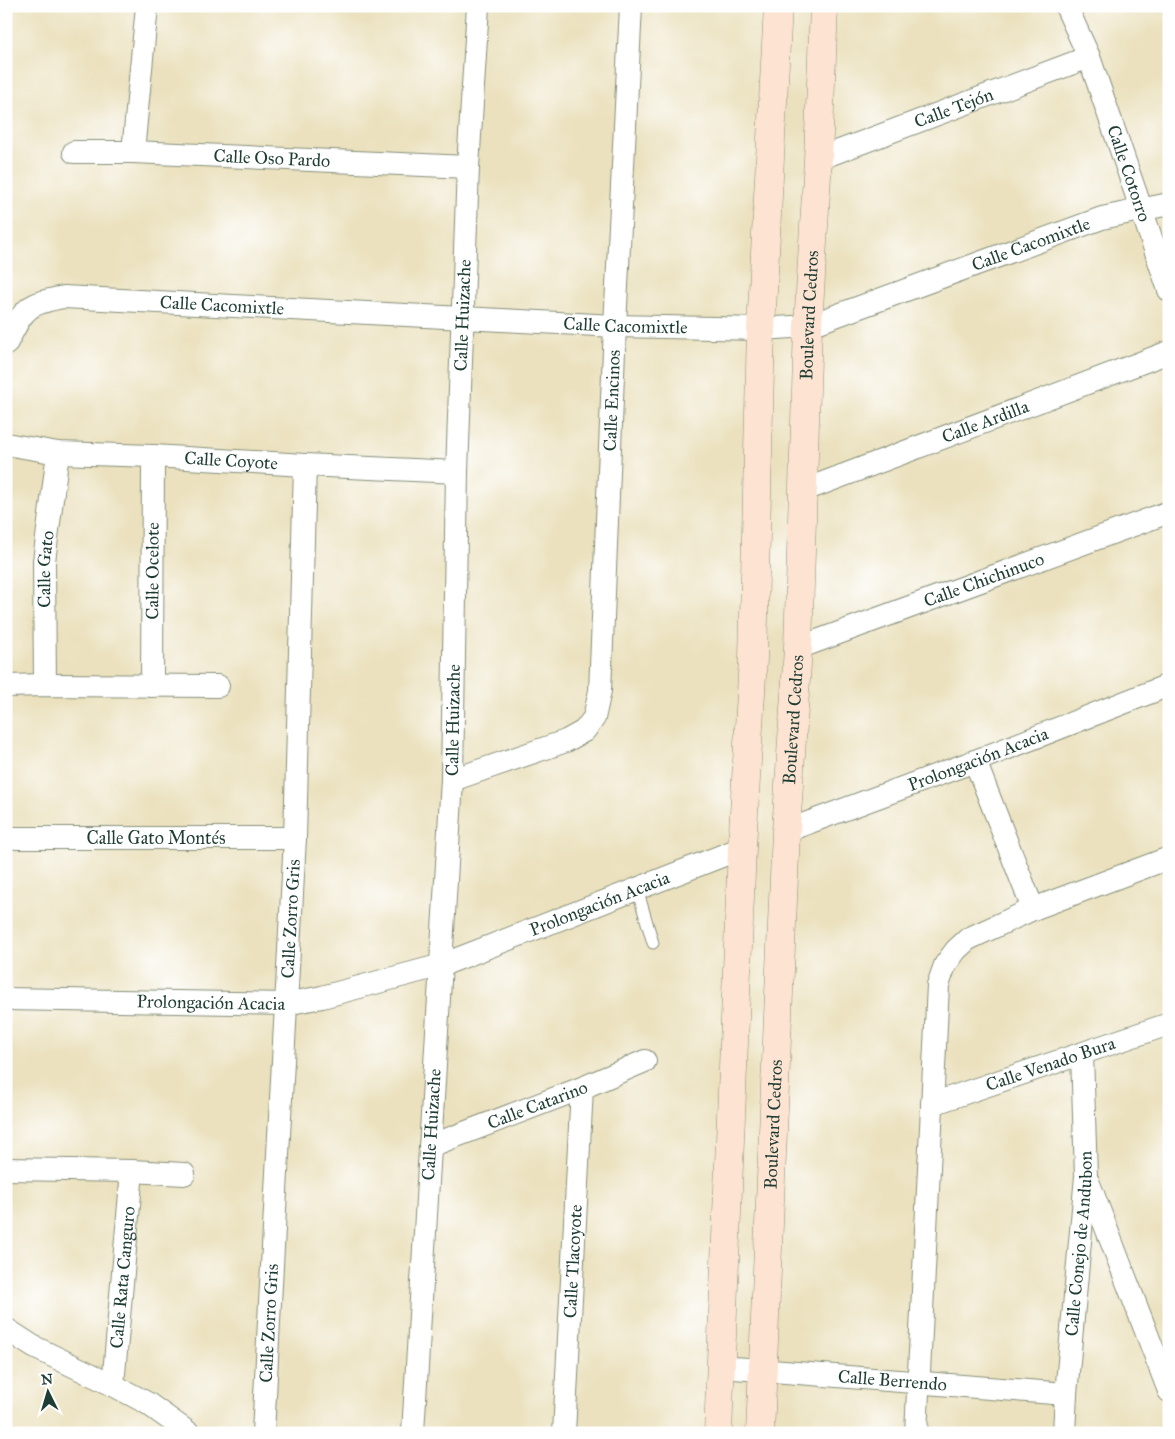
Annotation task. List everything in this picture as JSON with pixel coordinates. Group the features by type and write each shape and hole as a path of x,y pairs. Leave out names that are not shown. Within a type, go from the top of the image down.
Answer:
{"street":[{"path":"133,152 147,6"},
{"name":"Calle Huizache","path":"413,1433 452,780 457,472 462,318 468,167 478,6"},
{"name":"Calle Encinos","path":"452,780 566,741 584,731 594,718 600,690 631,6"},
{"path":"718,1433 742,848 753,658 761,329 778,6"},
{"name":"Boulevard Cedros","path":"760,1433 786,831 798,648 808,326 818,159 824,6"},
{"name":"Calle Cotorro","path":"1066,6 1089,57 1169,290"},
{"name":"Calle Tejón","path":"818,159 1089,57"},
{"name":"Calle Oso Pardo","path":"74,152 133,152 468,167"},
{"name":"Calle Cacomixtle","path":"6,344 21,317 30,306 43,300 64,297 615,326 761,329 808,326 1102,218 1169,204"},
{"name":"Calle Ardilla","path":"802,491 1169,352"},
{"name":"Calle Coyote","path":"6,444 58,453 153,456 457,472"},
{"name":"Calle Gato","path":"45,685 44,561 58,453"},
{"name":"Calle Ocelote","path":"152,686 153,456"},
{"name":"Calle Zorro Gris","path":"263,1433 295,838 306,465"},
{"name":"Calle Chichinuco","path":"798,648 1169,512"},
{"name":"Prolongación Acacia","path":"6,999 286,1004 322,997 442,965 1169,685"},
{"path":"6,686 218,686"},
{"path":"975,761 1033,909"},
{"name":"Calle Gato Montés","path":"16,838 295,838"},
{"path":"916,1433 938,985 945,965 956,950 968,939 1033,909 1169,858"},
{"name":"Calle Venado Bura","path":"932,1104 1169,1024"},
{"name":"Calle Conejo de Andubon","path":"1064,1433 1086,1176 1082,1054"},
{"name":"Calle Catarino","path":"430,1146 582,1088 645,1061"},
{"name":"Calle Tlacoyote","path":"564,1433 582,1088"},
{"path":"6,1169 132,1171 184,1174"},
{"name":"Calle Rata Canguro","path":"113,1385 132,1171"},
{"path":"1086,1176 1169,1391"},
{"path":"6,1329 34,1347 146,1403 189,1433"},
{"name":"Calle Berrendo","path":"721,1367 1066,1394"}],"lane":[{"path":"637,889 654,943"}]}
